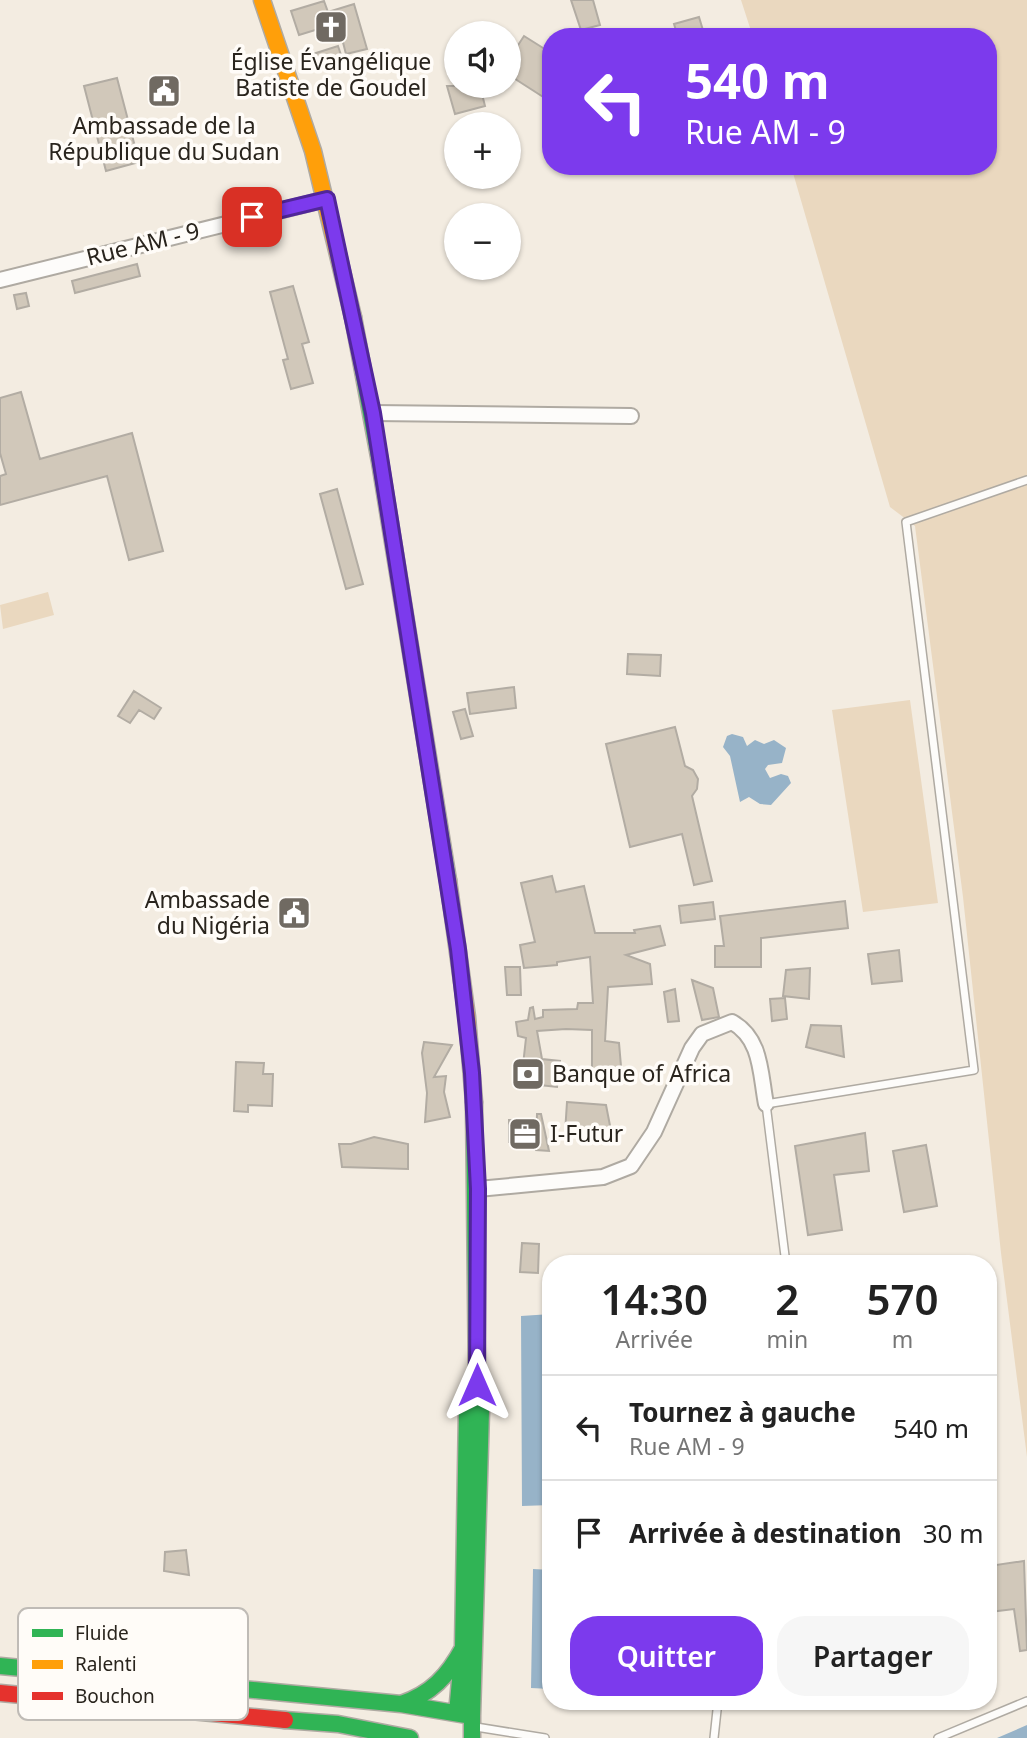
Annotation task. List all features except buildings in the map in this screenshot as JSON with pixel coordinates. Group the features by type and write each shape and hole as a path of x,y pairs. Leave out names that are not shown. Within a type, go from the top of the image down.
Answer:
{"main road":[{"path":"262,0 289,67 327,199 373,413 458,949 472,1073 478,1189 477,1385 481,1411 468,1723 457,1738"},
{"path":"468,1723 463,1648 467,1410 477,1385"},
{"path":"401,1704 424,1696 444,1681 463,1648"},
{"path":"0,1666 18,1668"},
{"path":"248,1690 401,1704 468,1723"},
{"path":"0,1693 18,1695"},
{"path":"245,1720 404,1737"}],"street":[{"name":"Rue AM - 9","path":"0,280 327,199"},
{"path":"373,413 631,416"},
{"path":"478,1189 603,1177 631,1166 654,1132 692,1048 702,1034 718,1025 732,1022 755,1042 766,1104"}],"lane":[{"path":"785,1255 766,1104 974,1070 906,522 1027,480"},
{"path":"937,1738 1027,1701"},
{"path":"714,1738 717,1710"},
{"path":"468,1723 545,1738"}],"shaded area":[{"path":"741,0 1027,0 1027,1457 1001,1253 963,897 915,526 890,507 794,175 997,175 997,28 750,28"},
{"path":"48,592 54,615 3,629 0,605"},
{"path":"910,700 938,903 863,912 832,710"}],"water":[{"path":"732,734 743,737 747,746 755,740 764,744 774,740 786,748 782,763 768,765 765,769 770,778 781,774 788,776 791,783 771,805 760,804 749,797 740,802 730,756 723,747 727,736"},
{"path":"542,1315 542,1505 522,1506 521,1316"},
{"path":"533,1569 542,1570 542,1689 531,1688"},
{"path":"1027,1725 1027,1738 997,1738"}],"traffic: fast":[{"path":"353,317 380,462 448,880"},
{"path":"472,1716 481,1411 477,1385 474,1102"},
{"path":"457,1713 463,1648 467,1410 476,1386"},
{"path":"401,1704 438,1683 463,1648"},
{"path":"0,1666 18,1668"},
{"path":"248,1690 401,1704 472,1716 472,1738"},
{"path":"285,1720 338,1724 410,1738"}],"traffic: slow":[{"path":"262,0 313,151 353,317"},
{"path":"448,880 467,1017 474,1102"}],"traffic: jam":[{"path":"0,1693 18,1695"},
{"path":"248,1716 285,1720"}],"place":[{"name":"Église Évangélique Batiste de Goudel","path":"331,27"},
{"name":"Ambassade de la République du Sudan","path":"164,91"},
{"name":"Ambassade du Nigéria","path":"294,913"},
{"name":"Banque of Africa","path":"528,1074"},
{"name":"I-Futur","path":"525,1134"}],"route":[{"path":"252,217 327,199 373,413 458,949 472,1073 478,1189 477,1385"}]}
